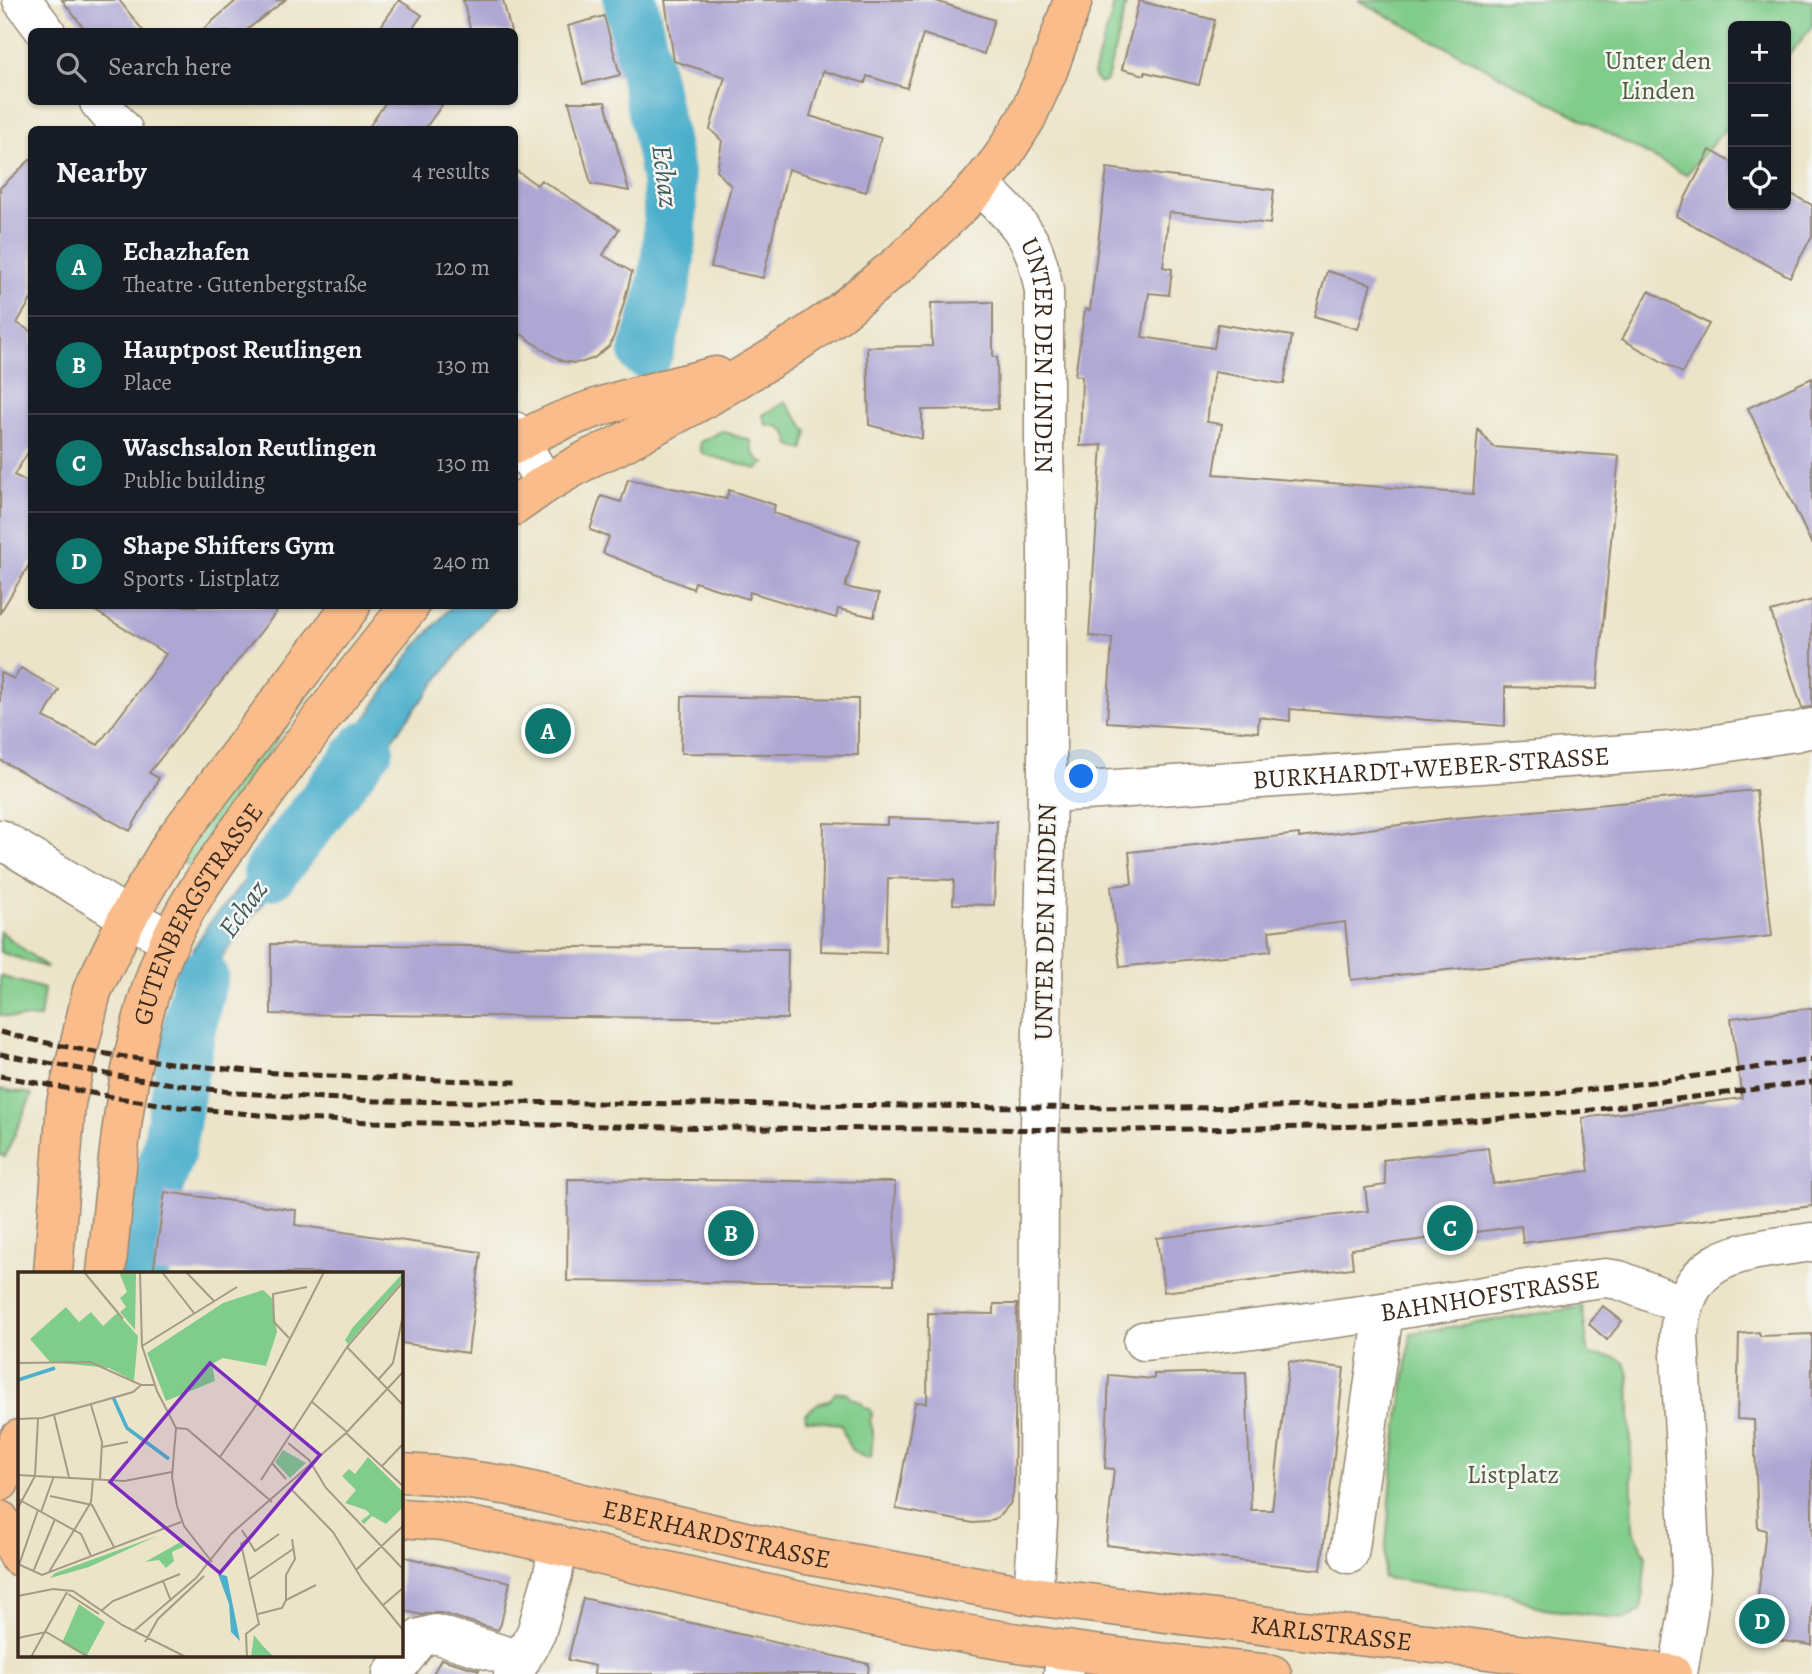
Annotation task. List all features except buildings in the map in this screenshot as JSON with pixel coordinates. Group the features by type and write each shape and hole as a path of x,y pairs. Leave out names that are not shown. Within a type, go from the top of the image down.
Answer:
{"main road":[{"path":"518,503 592,457 701,401 821,326 874,286 920,245 980,185 1001,159 1026,119 1048,71 1073,0"},
{"path":"518,439 618,402 758,365"},
{"name":"GUTENBERGSTRASSE","path":"53,1272 66,1103 92,991 128,917 173,842 349,609"},
{"name":"GUTENBERGSTRASSE","path":"106,1272 131,1070 150,995 170,940 196,891 276,780 384,636 407,609"},
{"path":"0,1482 18,1441"},
{"name":"EBERHARDSTRASSE","path":"402,1472 449,1476 510,1486 793,1552 1033,1597"},
{"path":"0,1501 18,1501"},
{"name":"EBERHARDSTRASSE","path":"402,1518 443,1521 490,1530 776,1597 1024,1644"},
{"path":"0,1520 18,1555"},
{"path":"0,1556 18,1557"},
{"name":"KARLSTRASSE","path":"1033,1597 1279,1627 1544,1666 1672,1674"},
{"name":"KARLSTRASSE","path":"1024,1644 1065,1662 1272,1674"}],"street":[{"path":"22,0 43,28"},
{"path":"102,105 120,126"},
{"name":"UNTER DEN LINDEN","path":"980,185 1022,230 1031,244 1039,265 1044,291 1047,793 1039,1171 1038,1523 1033,1597"},
{"path":"518,441 545,484"},
{"name":"BURKHARDT+WEBER-STRASSE","path":"1047,793 1671,751 1812,728"},
{"path":"0,839 170,940"},
{"path":"1678,1674 1688,1612 1691,1571 1679,1335 1683,1305 1698,1279 1724,1259 1757,1250 1812,1242"},
{"name":"BAHNHOFSTRASSE","path":"1143,1340 1196,1336 1384,1312 1519,1289 1605,1278 1630,1284 1683,1305"},
{"path":"1349,1553 1384,1312"},
{"path":"392,1674 420,1638 435,1634 517,1667 536,1633 553,1574 558,1545"}],"green space":[{"path":"1115,0 1127,0 1107,80 1100,83 1093,74"},
{"name":"Unter den Linden","path":"1358,0 1812,0 1812,27 1791,52 1791,21 1728,21 1728,126 1686,175"},
{"path":"785,402 808,432 803,450 790,445 783,429 766,425 763,415"},
{"path":"722,431 751,441 754,454 765,463 757,469 703,454 700,442"},
{"path":"342,646 190,867 175,858"},
{"path":"0,931 48,968 0,952"},
{"path":"0,976 44,989 40,1018 0,1015"},
{"path":"0,1089 32,1094 5,1157 0,1155"},
{"name":"Listplatz","path":"1582,1307 1589,1356 1617,1358 1625,1364 1629,1376 1633,1529 1646,1556 1641,1611 1624,1619 1543,1609 1509,1594 1383,1578 1394,1455 1411,1333"},
{"path":"836,1392 846,1393 851,1399 861,1402 871,1410 871,1458 853,1451 841,1424 806,1420 805,1414 819,1403 829,1401"}],"water":[{"path":"449,609 495,609 482,622 333,816 310,798 412,651"},
{"path":"305,807 325,823 218,962 205,1006 199,1050 166,1045 166,1022 189,956 208,925"},
{"path":"153,1113 189,1119 180,1189 164,1192 153,1272 128,1272"}],"waterway":[{"name":"Echaz","path":"630,0 663,148 670,206 666,271 656,321 646,352"},
{"name":"Echaz","path":"270,873 367,747"},
{"name":"Echaz","path":"143,1272 156,1187 168,1154 188,1033 201,976"}],"railway":[{"path":"0,1032 64,1046 194,1066 325,1076 521,1082"},
{"path":"0,1054 123,1077 238,1093 376,1101 1134,1108 1304,1106 1529,1095 1613,1087 1812,1060"},
{"path":"0,1076 179,1107 300,1119 732,1128 1136,1130 1445,1123 1575,1112 1812,1082"}],"place":[{"name":"Echazhafen","path":"548,731"},
{"name":"Waschsalon Reutlingen","path":"1450,1228"},
{"name":"Hauptpost Reutlingen","path":"731,1233"},
{"name":"Shape Shifters Gym","path":"1762,1621"}]}
